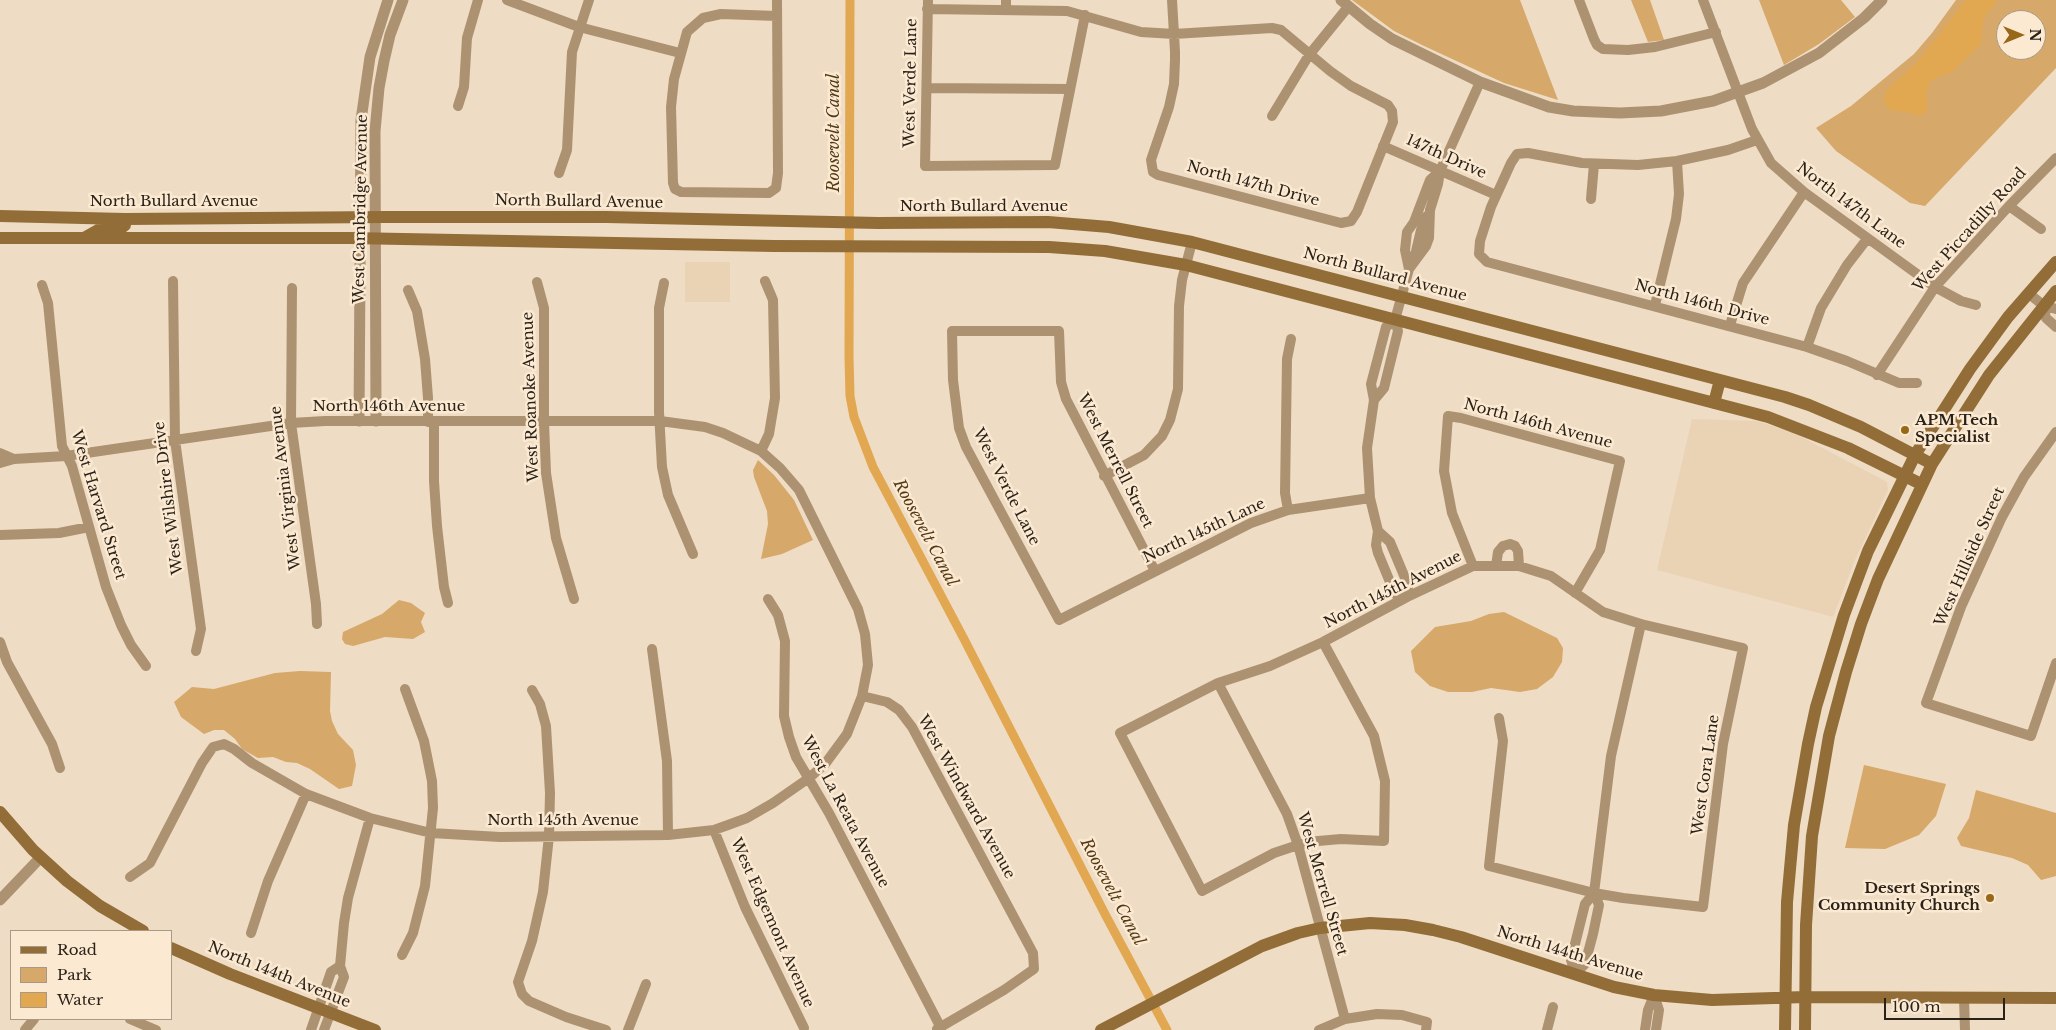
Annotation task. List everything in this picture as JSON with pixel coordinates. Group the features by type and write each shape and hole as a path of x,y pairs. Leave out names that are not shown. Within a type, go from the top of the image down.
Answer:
{"main road":[{"name":"North Bullard Avenue","path":"0,216 126,219 597,217 1076,224 1138,231 1192,242 1401,296 1809,405 1861,427 1932,464"},
{"path":"83,239 100,229 120,229 125,225 126,219"},
{"path":"0,238 375,239 859,247 1080,248 1186,265 1784,422 1848,448 1921,484"},
{"path":"1785,1030 1786,918 1794,825 1808,744 1825,673 1844,615 1868,551 1915,455 1970,369 2028,293 2056,262"},
{"path":"1805,1030 1806,925 1810,854 1829,736 1861,624 1878,579 1932,464 1990,375 2043,305 2056,292"},
{"path":"1714,403 1720,380"},
{"path":"0,812 40,858 100,906 141,930"},
{"name":"North 144th Avenue","path":"1101,1030 1262,946 1298,933 1320,928 1370,923 1405,925 1461,937 1614,987 1654,995 1712,1000 1805,997 2056,998"},
{"name":"North 144th Avenue","path":"172,948 230,974 375,1030"}],"street":[{"name":"West Cambridge Avenue","path":"359,421 361,120 365,87 375,37 388,0"},
{"name":"West Cambridge Avenue","path":"376,421 376,132 379,88 390,35 403,0"},
{"path":"458,106 464,86 467,38 478,0"},
{"path":"507,0 579,27 680,53"},
{"path":"559,173 567,150 572,52 579,27 590,0"},
{"path":"777,0 778,173 776,188 769,193 686,194 675,189 672,175 671,107 674,79 687,32 703,18 721,14 777,16"},
{"path":"1172,0 1174,34"},
{"path":"1579,0 1594,40 1597,45 1605,49 1628,50 1655,47 1716,32"},
{"name":"North 147th Lane","path":"1704,0 1757,140 1770,163 1804,192 1866,239 1935,287 1961,301 1976,305"},
{"path":"1272,116 1309,55 1344,3 1392,38 1480,82 1549,107 1573,111 1640,113 1713,101 1739,93 1775,78 1819,53 1864,18 1882,0"},
{"path":"928,4 1006,5 1067,11 1141,32 1174,34 1277,28 1283,31 1309,55 1351,86 1391,108 1393,122 1383,146"},
{"name":"West Verde Lane","path":"928,4 925,166 1054,165 1070,89"},
{"path":"927,88 1070,89 1084,15"},
{"name":"North 147th Drive","path":"1174,34 1175,69 1173,92 1151,166 1153,172 1158,175 1341,223 1351,221 1356,212 1383,146"},
{"path":"1378,531 1390,542 1408,585 1407,597 1395,594 1378,553 1376,545 1378,531 1370,498 1367,448 1374,400 1384,388 1398,331 1395,320 1401,296 1411,265 1426,246 1429,238 1430,210 1440,171 1480,82"},
{"path":"1496,195 1517,154 1528,153 1594,164 1638,165 1677,161 1728,150 1757,140"},
{"name":"147th Drive","path":"1383,146 1496,195"},
{"name":"West Piccadilly Road","path":"1877,375 1935,287 2056,158"},
{"path":"1655,305 1676,219 1678,194 1677,161"},
{"path":"1591,199 1594,164"},
{"path":"1411,265 1405,245 1407,232 1414,222 1430,180 1440,171"},
{"path":"1730,325 1743,283 1804,192"},
{"name":"North 146th Drive","path":"1496,195 1480,241 1478,254 1487,262 1807,346 1899,383 1917,383"},
{"path":"2009,206 2040,229"},
{"path":"1807,346 1821,308 1847,265 1866,239"},
{"path":"1104,476 1144,455 1162,436 1170,420 1178,389 1179,306 1192,242"},
{"name":"West Wilshire Drive","path":"173,280 175,440 201,629 196,651"},
{"path":"765,281 773,300 775,398 769,434 761,451 780,468 799,490 858,608 865,634 868,665 862,696"},
{"name":"West Roanoke Avenue","path":"537,282 544,308 546,473 556,538 574,599"},
{"path":"664,283 659,308 662,468 668,496 693,554"},
{"name":"West Harvard Street","path":"42,285 48,304 62,446 72,466 106,586 121,625 146,666"},
{"name":"West Virginia Avenue","path":"292,288 291,422 316,604 317,624"},
{"path":"408,290 417,311 426,359 436,508 444,587 448,602"},
{"path":"2028,293 2043,305 2056,309"},
{"path":"2043,305 2046,318 2056,327"},
{"name":"West Verde Lane","path":"952,331 954,402 959,428 964,441 1059,620"},
{"name":"West Merrell Street","path":"952,331 1059,331 1061,382 1066,399 1104,476 1155,571"},
{"path":"1288,510 1285,493 1286,378 1290,339"},
{"name":"North 146th Avenue","path":"1473,566 1452,513 1445,478 1445,443 1448,416 1620,461 1600,550 1575,593"},
{"name":"North 146th Avenue","path":"0,463 14,459 66,456 291,422 660,421 705,427 723,433 761,451"},
{"name":"West Hillside Street","path":"2056,432 2024,477 2002,517 1961,607 1926,703 2031,736 2056,663"},
{"name":"North 146th Avenue","path":"0,453 14,459"},
{"name":"North 145th Lane","path":"1059,620 1251,523 1288,510 1370,498"},
{"path":"0,535 59,533 89,527"},
{"path":"1496,566 1498,552 1503,546 1510,544 1515,546 1518,551 1519,566"},
{"name":"North 145th Avenue","path":"1298,845 1274,853 1202,891 1120,733 1218,683 1270,666 1323,642 1407,597 1473,566 1519,566 1552,576 1603,612 1641,624 1743,648"},
{"name":"West La Reata Avenue","path":"768,599 778,614 785,640 784,716 796,757 809,778 938,1029"},
{"path":"1594,893 1585,904 1571,960 1575,974 1585,964 1599,905 1594,893 1611,756 1641,624"},
{"path":"0,642 7,662 52,744 60,768"},
{"path":"1298,845 1318,840 1384,840 1386,782 1374,736 1323,642"},
{"name":"West Cora Lane","path":"1594,893 1623,898 1703,906 1723,744 1743,648"},
{"path":"652,649 666,761 668,836"},
{"name":"West Merrell Street","path":"1218,683 1287,814 1298,845 1345,1019"},
{"path":"402,955 413,933 426,886 431,833 432,781 424,741 405,689"},
{"path":"532,690 540,704 546,726 550,793 549,836 543,892 532,941 518,982 522,994 529,1001 566,1017 606,1030"},
{"name":"North 145th Avenue","path":"130,877 150,863 202,763 213,747 224,744 306,794 370,818 431,833 500,837 668,836 714,830 747,818 774,803 809,778 825,764 847,734 862,696"},
{"name":"West Windward Avenue","path":"862,696 887,702 899,710 912,727 1033,953 1034,969 1004,990 938,1029"},
{"path":"1499,718 1503,741 1489,866 1594,893"},
{"path":"251,932 268,881 306,794"},
{"path":"324,1030 324,1011 331,972 340,966 348,898 370,818"},
{"name":"West Edgemont Avenue","path":"714,830 745,907 804,1028"},
{"path":"0,900 40,858"},
{"path":"628,1030 646,984"},
{"path":"1645,1030 1648,1010 1654,995"},
{"path":"1654,995 1659,1010 1656,1030"},
{"path":"1964,998 1965,1030"},
{"path":"1547,1030 1553,1007"},
{"path":"311,1030 324,1011"},
{"path":"1319,1030 1345,1019 1377,1014 1402,1015 1427,1026"},
{"path":"25,1030 33,1020"},
{"path":"132,1020 156,1030"}],"shaded area":[{"path":"685,262 730,262 730,302 685,302"},
{"path":"1692,419 1757,421 1794,433 1887,482 1888,490 1855,560 1833,617 1657,570"}],"green space":[{"path":"1352,0 1520,0 1558,100 1504,83 1422,45 1394,31"},
{"path":"1631,0 1650,0 1664,40 1648,42"},
{"path":"1759,0 1841,0 1855,17 1819,44 1784,65"},
{"path":"1956,0 2056,0 2056,68 1925,206 1910,203 1836,151 1816,128 1851,106 1914,54"},
{"path":"758,460 774,475 794,500 813,540 782,554 761,559 768,524 767,511 754,477 753,470"},
{"path":"399,600 411,603 425,613 421,622 425,632 413,639 385,637 353,646 345,644 342,639 343,632 382,614"},
{"path":"1504,612 1557,638 1563,648 1562,662 1553,677 1537,689 1520,692 1491,688 1472,692 1448,692 1430,686 1415,672 1411,651 1435,627 1471,621 1489,614"},
{"path":"300,671 331,672 330,711 338,734 353,750 356,765 352,786 339,789 310,769 297,763 286,762 273,757 258,758 242,749 235,739 224,730 214,730 204,734 181,717 174,702 192,687 214,689 275,673"},
{"path":"1864,765 1946,784 1936,816 1919,835 1885,849 1845,848"},
{"path":"1976,790 2056,813 2056,876 2041,880 2028,865 2012,858 1961,846 1957,838 1969,818"}],"water":[{"path":"1966,0 1997,0 1983,19 1981,44 1952,72 1939,76 1930,82 1927,91 1927,108 1924,114 1915,115 1890,110 1884,102 1886,91 1918,61"}],"waterway":[{"name":"Roosevelt Canal","path":"850,0 849,357 850,396 854,417 873,467 1167,1030"}],"place":[{"name":"APM Tech Specialist","path":"1905,430"},
{"name":"Desert Springs Community Church","path":"1990,898"}]}
